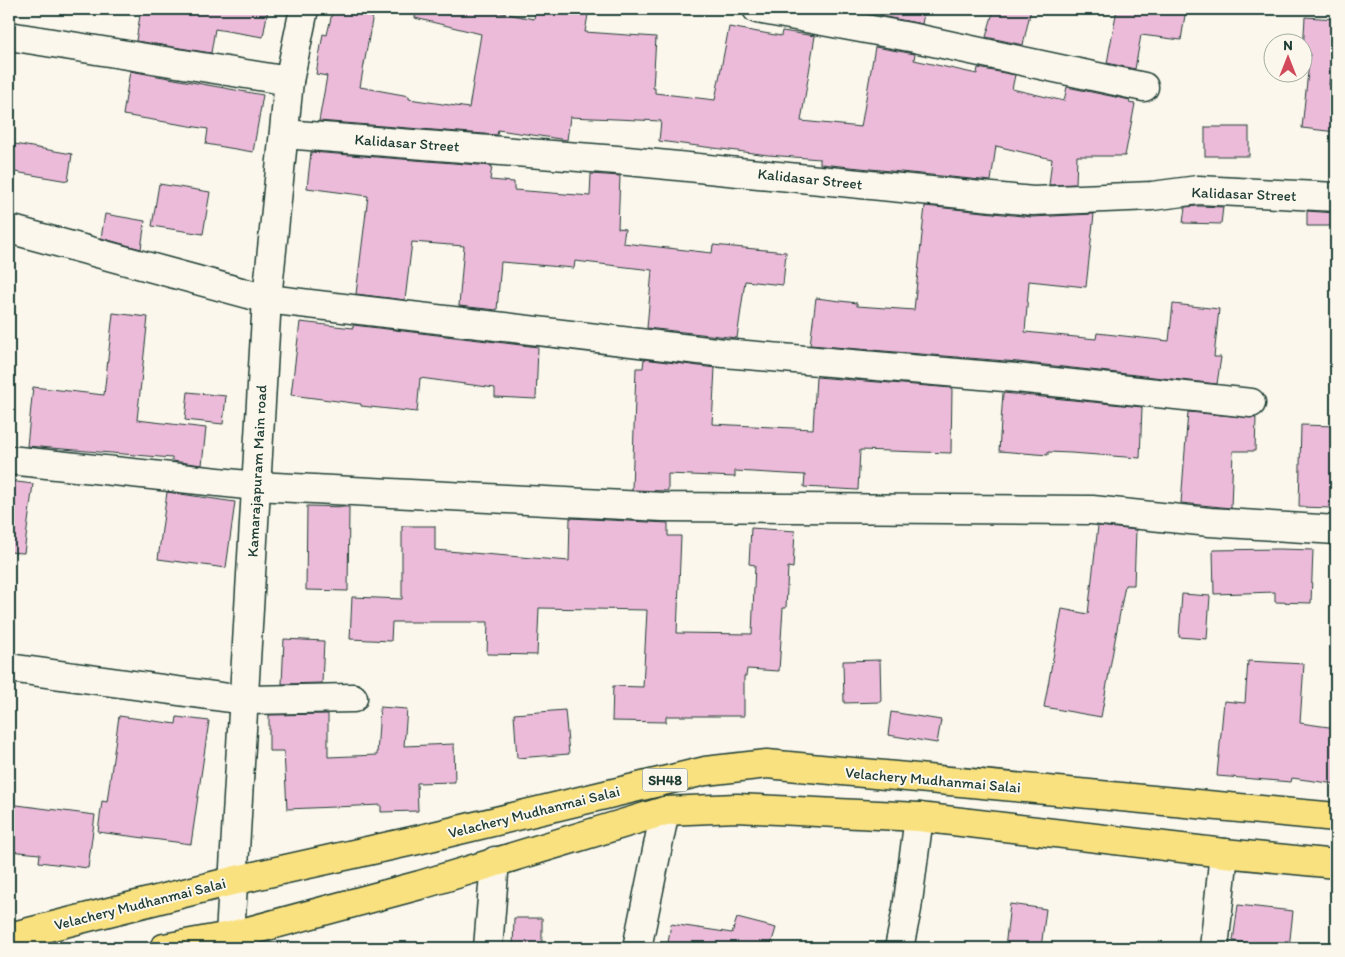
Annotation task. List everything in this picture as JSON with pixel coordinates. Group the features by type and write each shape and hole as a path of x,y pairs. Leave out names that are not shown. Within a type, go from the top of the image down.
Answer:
{"main road":[{"name":"Velachery Mudhanmai Salai","path":"9,937 232,881 417,840 705,770 767,764 1336,817"},
{"name":"SH48","path":"164,948 230,936 420,885 665,811 736,808 919,817 1224,853 1336,864"}],"street":[{"name":"Kamarajapuram Main road","path":"230,936 267,299 289,81 304,9"},
{"path":"756,9 915,38 1144,87"},
{"path":"9,36 289,81"},
{"name":"Kalidasar Street","path":"284,134 617,160 1033,201 1152,196 1198,190 1336,197"},
{"path":"9,229 267,299 724,353 1016,378 1251,403"},
{"path":"9,460 256,486 663,507 1092,510 1210,522 1336,530"},
{"path":"9,668 244,700 353,698"},
{"path":"638,948 665,811"},
{"path":"900,948 919,817"},
{"path":"1214,948 1224,853"},
{"path":"488,948 495,861"}],"building":[{"path":"141,9 268,9 263,37 215,29 211,53 136,41"},
{"path":"333,9 374,9 360,87 409,96 409,99 469,108 481,34 415,18 416,9 480,9 534,19 536,9 589,9 585,32 656,37 653,88 655,88 655,93 715,100 729,27 781,36 782,31 815,36 801,121 861,127 875,47 915,54 914,60 977,74 978,68 1015,75 1012,89 1064,101 1067,87 1130,100 1129,103 1135,104 1125,156 1077,156 1076,184 1049,185 1052,159 996,146 991,181 820,164 820,159 768,155 659,141 661,121 570,117 567,140 498,130 497,135 319,121 327,76 316,74 323,34 327,35"},
{"path":"882,9 925,9 922,24 881,16"},
{"path":"994,9 1031,9 1023,45 986,37"},
{"path":"1117,9 1186,9 1181,40 1141,35 1135,69 1107,63"},
{"path":"1305,17 1335,19 1329,85 1336,86 1336,132 1302,128 1307,82 1312,82 1312,32 1304,32"},
{"path":"130,71 263,95 253,152 206,144 208,129 123,115"},
{"path":"1205,127 1249,127 1249,156 1205,156"},
{"path":"9,143 72,154 68,181 9,171"},
{"path":"311,152 492,166 490,180 514,182 514,190 590,196 591,174 620,176 618,228 625,229 623,243 712,253 713,245 786,252 783,285 745,281 737,338 647,328 652,270 575,261 574,268 501,262 497,310 459,306 464,246 412,242 405,300 356,294 368,196 307,188"},
{"path":"159,184 210,192 203,234 152,226"},
{"path":"925,206 1032,217 1094,214 1086,287 1029,281 1025,332 1096,339 1097,333 1169,341 1173,304 1219,309 1214,357 1221,357 1217,384 1018,362 810,345 816,298 857,303 857,306 914,310"},
{"path":"1185,207 1223,207 1221,224 1183,223"},
{"path":"1307,211 1335,213 1334,226 1307,226"},
{"path":"105,214 145,221 141,249 101,238"},
{"path":"113,313 148,317 137,420 206,428 202,465 172,461 172,458 27,446 33,387 104,395"},
{"path":"300,322 353,328 353,325 538,347 536,399 495,397 495,388 420,378 417,412 361,406 361,404 291,395"},
{"path":"644,359 715,368 712,424 813,429 816,377 952,388 951,453 860,450 858,490 804,487 805,475 735,471 735,477 668,474 668,491 632,490 636,368 643,368"},
{"path":"188,392 226,396 223,424 185,420"},
{"path":"1003,393 1142,407 1140,458 1071,453 1048,452 1048,455 999,451"},
{"path":"1188,412 1256,418 1255,451 1233,451 1231,508 1181,503"},
{"path":"1301,425 1335,426 1332,508 1299,507"},
{"path":"9,481 33,484 24,553 9,552"},
{"path":"167,492 235,502 226,568 158,559"},
{"path":"307,506 349,507 348,591 306,590"},
{"path":"570,518 668,523 668,536 681,536 677,633 752,634 755,565 749,564 751,528 795,531 793,568 788,567 786,608 783,608 779,671 747,669 746,676 744,676 744,716 666,716 666,722 612,721 613,686 643,687 647,610 539,608 537,655 487,654 488,622 392,622 391,641 350,639 352,597 402,599 402,526 435,526 435,550 569,561"},
{"path":"1098,526 1136,530 1134,585 1125,585 1101,717 1044,707 1062,609 1088,614"},
{"path":"1213,550 1313,550 1311,603 1275,602 1275,592 1214,594"},
{"path":"1182,594 1210,596 1207,639 1179,637"},
{"path":"284,639 324,641 322,683 282,684"},
{"path":"880,660 881,702 844,703 843,661"},
{"path":"1248,661 1304,664 1300,723 1336,728 1336,784 1292,778 1291,782 1217,776 1224,701 1245,703"},
{"path":"380,707 407,709 404,746 454,744 455,782 417,783 418,811 381,812 381,805 287,809 284,751 269,751 269,715 328,714 328,757 377,755"},
{"path":"565,710 569,754 517,758 514,714"},
{"path":"891,712 941,720 937,743 888,735"},
{"path":"119,716 176,724 177,717 209,721 191,844 98,832 102,801 107,802"},
{"path":"9,804 95,815 88,868 39,862 40,854 9,851"},
{"path":"1010,904 1046,909 1041,948 1005,948"},
{"path":"1238,905 1293,911 1289,948 1233,941"},
{"path":"514,918 542,918 542,948 513,948"},
{"path":"737,918 776,928 770,948 667,948 671,924 732,933"}]}
